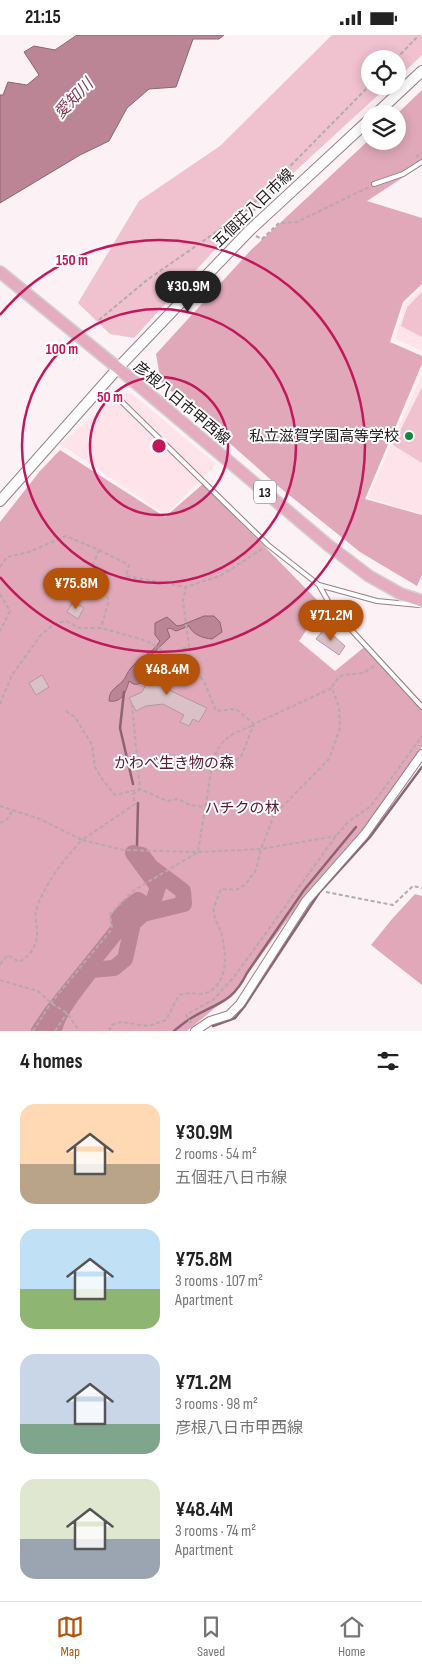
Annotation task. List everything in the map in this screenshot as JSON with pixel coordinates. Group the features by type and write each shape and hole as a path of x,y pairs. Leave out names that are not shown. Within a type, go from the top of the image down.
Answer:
{"main road":[{"path":"386,105 422,71"},
{"name":"五個荘八日市線","path":"0,501 118,368 249,231 361,127"},
{"name":"彦根八日市甲西線","path":"0,272 118,368 328,545 369,576 401,594 422,601"}],"street":[{"path":"195,1031 210,1021 229,1015 240,1004 306,901 365,834 422,754"}],"lane":[{"path":"374,184 403,174 422,161"},
{"path":"121,401 268,545 319,585 333,610 422,707"},
{"path":"319,585 377,601 422,605"}],"path":[{"path":"405,50 419,35"},
{"path":"99,320 147,280 245,212 361,94"},
{"path":"415,158 422,153"},
{"path":"249,231 262,239 279,223 297,222 374,184"},
{"path":"245,212 277,205"},
{"path":"0,567 7,557 29,552 66,536 129,565 126,576 186,587 220,576 268,545"},
{"path":"99,550 87,579 101,588 109,601 101,628"},
{"path":"186,587 183,601 192,668 204,681 216,711 236,709 254,724"},
{"path":"0,594 10,611 0,631"},
{"path":"0,704 12,675 42,635 54,624 66,621 79,627 101,628 147,641 167,653 189,647"},
{"path":"198,852 213,760 218,746 229,736 332,688 337,678 348,673 363,673 380,662"},
{"path":"109,1031 112,1025 121,1022 148,1025 166,1020 179,995 186,992 205,993 212,990 222,979 226,959 221,932 213,913 221,889 236,890 245,885 256,870 261,849 274,815 329,759 340,728 339,707 332,688"},
{"path":"132,704 140,789"},
{"path":"66,711 75,717 92,745 95,767 114,795 140,789 167,801 178,799 190,805 205,807"},
{"path":"201,764 218,771 241,757 254,724"},
{"path":"186,1015 214,999 234,977 336,837 348,822 371,805 422,736"},
{"path":"0,964 8,955 19,961 28,957 34,948 37,934 36,909 52,875 82,840 135,804 133,794 140,789"},
{"path":"0,806 40,819 82,840 124,850 198,852 261,849 336,837"},
{"path":"0,823 7,819 13,810"},
{"path":"33,1031 51,1003 112,929 110,914 133,891 198,852"},
{"path":"326,892 393,905 413,886 422,888"},
{"path":"0,980 38,991 51,1003 67,1013 79,1031"},
{"path":"55,1031 67,1013"}],"shaded area":[{"path":"332,35 422,35 422,55 406,70 406,50 361,50 361,95 378,95 367,105 361,105 361,111 242,220 134,338 110,334 78,303 139,201 220,146"},
{"path":"422,288 422,351 395,339 406,303"},
{"path":"422,292 422,337 401,326 407,307"},
{"name":"私立滋賀学園高等学校","path":"422,374 422,514 368,498"},
{"path":"422,387 422,463 393,445"},
{"path":"132,394 216,464 166,515 60,444 118,395"}],"green space":[{"path":"422,90 422,165 367,201 422,218 422,284 403,302 390,342 422,356 422,364 365,499 422,515 422,575 417,586 360,552 278,486 161,382 156,354 251,250 361,147 361,150 406,150 406,105"},
{"name":"かわべ生き物の森","path":"60,450 165,517 203,484 323,606 299,641 335,671 368,644 422,702 422,747 381,809 312,887 233,993 187,1031 0,1031 0,522 40,471"},
{"path":"415,894 422,896 422,985 371,945"}],"water":[{"name":"愛知川","path":"77,35 224,35 219,39 193,39 176,87 149,89 127,108 109,141 80,155 0,203 0,95 3,95 8,82 27,85 39,75 24,52 34,46 55,50"},
{"path":"204,616 214,616 220,622 222,632 212,639 193,632 189,626 176,631 170,628 167,629 170,637 147,659 149,669 145,679 138,684 129,681 121,698 109,701 111,692 138,661 154,649 160,641 155,635 155,623 167,617 177,626"}],"building":[{"path":"73,602 84,608 78,619 67,612"},
{"path":"325,628 345,646 339,655 316,639"},
{"path":"152,661 167,662 165,682 171,691 207,708 199,722 193,719 189,726 180,722 184,715 163,704 146,706 136,711 129,698 142,692 148,681 151,681"},
{"path":"42,675 49,687 36,695 29,683"}],"waterway":[{"path":"124,692 120,728 133,784"},
{"path":"213,1026 235,1018 244,1007 319,893 370,837 422,767"},
{"path":"137,845 138,803"},
{"path":"174,1031 190,1019 224,1001 236,990 304,890 356,827"},
{"path":"39,1031 51,1013 121,926 118,919 126,909 138,900 147,906 153,902 158,887 133,853 142,855 151,867 183,891 184,904 143,914 133,923 125,959 114,968 91,970 59,1015 54,1031"}],"place":[{"name":"私立滋賀学園高等学校","path":"409,436"}],"park label":[{"name":"ハチクの林","path":"242,808"}]}
